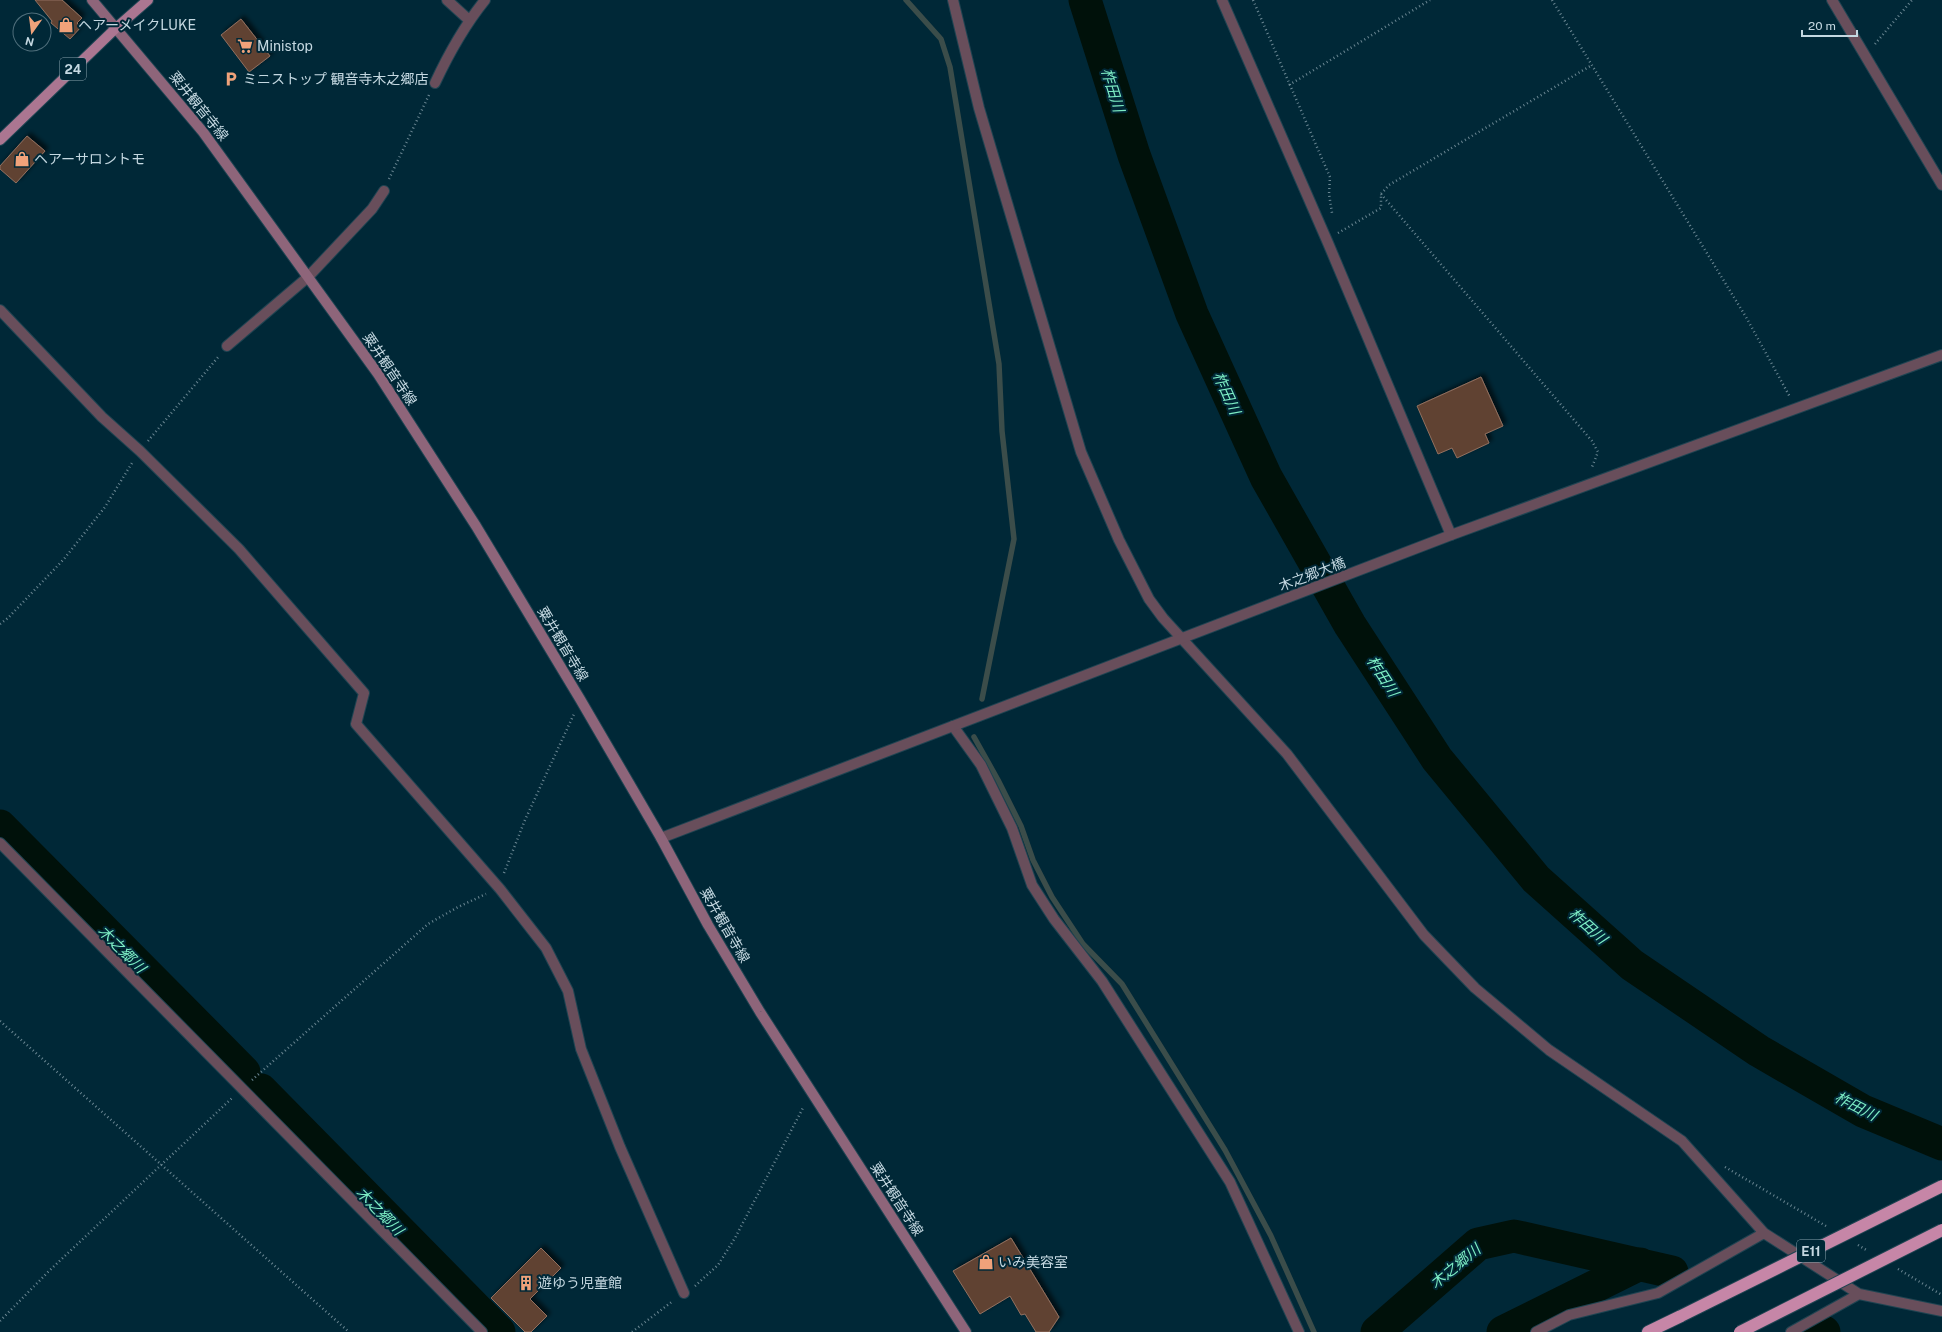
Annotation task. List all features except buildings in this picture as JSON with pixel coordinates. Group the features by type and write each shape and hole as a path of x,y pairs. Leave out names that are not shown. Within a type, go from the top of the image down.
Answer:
{"highway":[{"name":"E11","path":"1648,1332 1942,1186"},
{"path":"1740,1332 1942,1230"}],"main road":[{"name":"粟井観音寺線","path":"92,0 203,132 378,374 442,473 580,699 661,838 708,925 760,1012 966,1332"},
{"name":"24","path":"0,140 116,28 148,0"}],"street":[{"path":"447,0 469,20"},
{"path":"435,82 450,50 469,20 485,0"},
{"path":"953,0 979,108 1081,452 1119,540 1149,600 1163,618 1287,754 1424,935 1470,983 1549,1050 1682,1141 1764,1233 1859,1294 1942,1311"},
{"path":"1222,0 1328,244 1451,535"},
{"path":"1832,0 1942,185"},
{"path":"227,346 308,277 372,209 384,191"},
{"path":"0,310 102,417 140,451 239,549 364,693 356,724 500,889 546,948 568,991 584,1056 620,1147 684,1293"},
{"name":"木之郷大橋","path":"661,838 1451,535 1942,355"},
{"path":"954,726 984,772 1012,828 1032,885 1058,924 1102,981 1230,1182 1299,1332"},
{"path":"0,843 482,1332"},
{"path":"1536,1332 1569,1314 1658,1293 1764,1233"},
{"path":"1791,1332 1859,1294"}],"path":[{"path":"1253,0 1330,177 1329,194 1334,220"},
{"path":"1289,85 1430,0"},
{"path":"1552,0 1746,317 1796,408"},
{"path":"1865,56 1912,0"},
{"path":"1328,244 1338,232 1381,208 1381,194 1389,185 1592,65"},
{"path":"384,191 435,82"},
{"path":"1381,194 1592,441 1598,452 1592,467 1587,469"},
{"path":"1336,226 1338,232"},
{"path":"0,624 8,618 64,559 105,507 140,451 227,346"},
{"path":"0,1321 49,1271 243,1088 428,924 458,907 500,889 505,870 525,820 580,699"},
{"path":"0,1021 349,1332"},
{"path":"632,1332 701,1281 718,1265 735,1238 812,1092"},
{"path":"1723,1165 1832,1230"},
{"path":"1853,1242 1874,1254"},
{"path":"1894,1266 1942,1295"}],"waterway":[{"path":"906,0 941,39 950,67 999,364 1002,431 1014,539 982,699"},
{"name":"柞田川","path":"1085,0 1134,155 1192,314 1266,477 1350,625 1437,759 1536,879 1632,965 1759,1051 1863,1111 1942,1144"},
{"path":"974,737 1021,826 1033,860 1052,897 1083,944 1122,984 1225,1150 1271,1236 1314,1332"},
{"name":"木之郷川","path":"0,826 244,1072"},
{"name":"木之郷川","path":"261,1090 499,1332"},
{"name":"木之郷川","path":"1377,1332 1478,1244 1514,1236 1672,1272"},
{"name":"木之郷川","path":"1503,1332 1640,1264"},
{"name":"木之郷川","path":"1818,1329 1824,1332"}],"place":[{"name":"ヘアーメイクLUKE","path":"66,25"},
{"name":"Ministop","path":"245,46"},
{"name":"ミニストップ 観音寺木之郷店","path":"231,79"},
{"name":"ヘアーサロントモ","path":"22,159"},
{"name":"いみ美容室","path":"986,1262"},
{"name":"遊ゆう児童館","path":"526,1283"}]}
